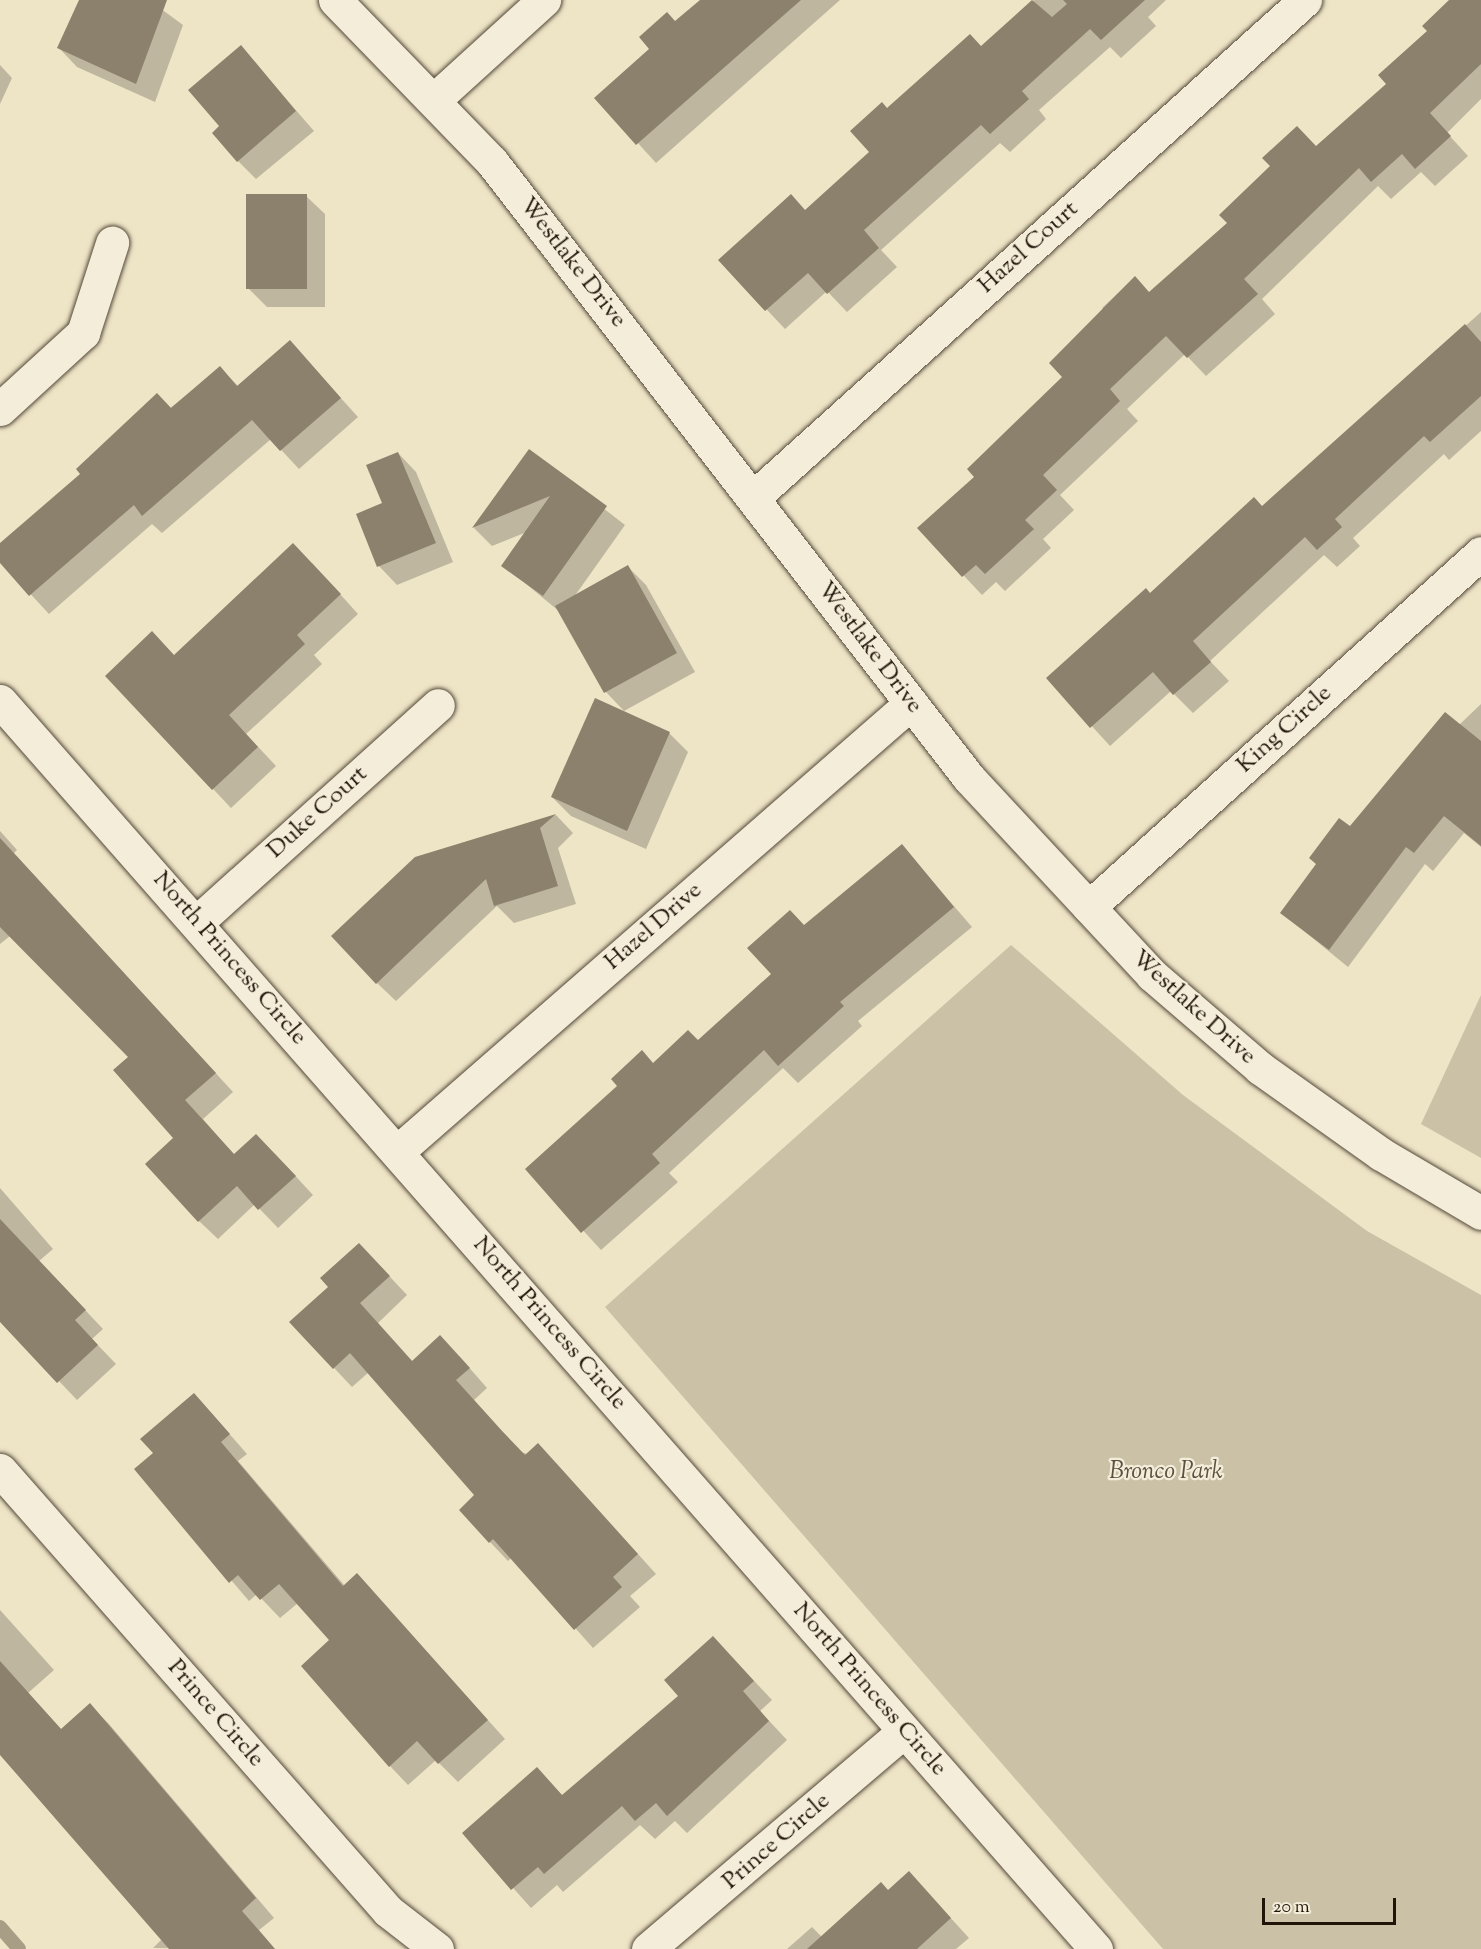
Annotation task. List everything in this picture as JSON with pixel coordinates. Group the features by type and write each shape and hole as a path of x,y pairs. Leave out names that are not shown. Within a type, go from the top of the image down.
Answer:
{"street":[{"name":"Westlake Drive","path":"336,0 492,162 754,496 969,778 1152,975 1260,1068 1381,1154 1481,1214"},
{"path":"434,100 544,0"},
{"name":"Hazel Court","path":"754,496 1305,0"},
{"path":"0,409 83,333 112,243"},
{"name":"King Circle","path":"1089,907 1481,553"},
{"name":"North Princess Circle","path":"0,701 197,922 1096,1949"},
{"name":"Hazel Drive","path":"398,1151 911,703"},
{"name":"Duke Court","path":"197,922 438,705"},
{"name":"Prince Circle","path":"0,1470 388,1911 437,1949"},
{"name":"Prince Circle","path":"648,1949 904,1731"}],"green space":[{"name":"Bronco Park","path":"1011,945 1183,1095 1367,1231 1481,1295 1481,1949 1163,1949 605,1307"},
{"path":"1481,995 1481,1158 1421,1124"}],"building":[{"path":"79,0 167,0 136,84 57,48"},
{"path":"700,0 801,0 636,145 594,98 649,49 639,37 667,12 675,21"},
{"path":"1032,0 1052,17 1067,4 1063,0 1145,0 1101,40 1090,29 1022,91 1029,99 990,134 981,125 864,230 879,248 827,294 808,273 765,311 718,260 791,194 805,210 869,152 850,131 882,102 887,108 970,34 981,46"},
{"path":"1449,0 1481,0 1481,64 1430,113 1451,136 1415,169 1402,154 1371,182 1359,168 1244,279 1258,294 1187,358 1166,336 1110,389 1120,401 1043,475 1057,490 1025,520 1034,529 985,574 976,565 962,577 917,528 974,477 967,469 1062,377 1049,363 1135,276 1149,292 1227,223 1219,215 1270,166 1262,158 1297,126 1316,146 1386,84 1378,75 1427,31 1422,26"},
{"path":"241,45 296,111 237,162 212,133 219,126 188,90"},
{"path":"246,194 307,194 307,289 246,289"},
{"path":"1465,324 1481,342 1481,396 1430,442 1424,436 1335,519 1342,527 1317,550 1305,537 1193,641 1211,662 1173,695 1153,672 1090,728 1046,678 1146,588 1150,593 1254,497 1262,506"},
{"path":"290,340 341,398 280,451 252,420 142,516 134,505 29,596 0,563 0,543 80,474 76,469 157,393 171,408 220,366 237,386"},
{"path":"529,449 607,506 543,596 501,566 550,496 472,528"},
{"path":"398,452 436,543 377,567 356,514 382,503 366,465"},
{"path":"293,543 341,594 297,635 305,644 229,715 258,747 212,790 105,676 152,631 174,655"},
{"path":"628,565 677,653 604,693 555,606"},
{"path":"595,698 670,732 627,831 551,797"},
{"path":"1445,712 1481,741 1481,846 1444,816 1414,853 1406,847 1329,950 1280,913 1316,864 1309,858 1339,818 1350,826"},
{"path":"556,814 540,828 558,886 494,906 486,879 376,984 331,936 415,857"},
{"path":"0,838 216,1073 185,1100 234,1154 256,1134 296,1176 258,1210 237,1186 198,1222 145,1164 173,1138 113,1070 128,1057 0,927"},
{"path":"902,844 954,907 840,1002 844,1006 778,1066 764,1050 652,1154 660,1163 581,1233 525,1169 617,1086 611,1079 642,1050 653,1063 688,1030 698,1040 771,974 747,948 790,910 804,925"},
{"path":"0,1219 86,1310 75,1320 98,1345 57,1383 0,1322"},
{"path":"359,1243 390,1276 360,1303 412,1361 440,1335 470,1368 456,1380 502,1431 525,1455 538,1443 638,1554 613,1577 622,1587 574,1630 493,1539 489,1543 459,1510 474,1495 350,1353 333,1369 289,1322 328,1287 320,1278"},
{"path":"194,1393 230,1434 221,1442 343,1586 357,1573 488,1720 438,1764 417,1741 389,1767 301,1666 329,1640 279,1584 260,1600 238,1575 229,1583 134,1469 153,1453 140,1439"},
{"path":"713,1636 754,1681 743,1691 769,1721 667,1816 656,1803 635,1821 622,1806 544,1874 538,1867 511,1890 462,1833 537,1767 562,1795 678,1696 664,1680"},
{"path":"0,1661 61,1729 90,1703 256,1898 242,1911 275,1949 169,1949 0,1755"},
{"path":"909,1871 951,1918 917,1949 807,1949 881,1882 888,1890"}],"waterway":[{"path":"0,1927 19,1949"}]}
